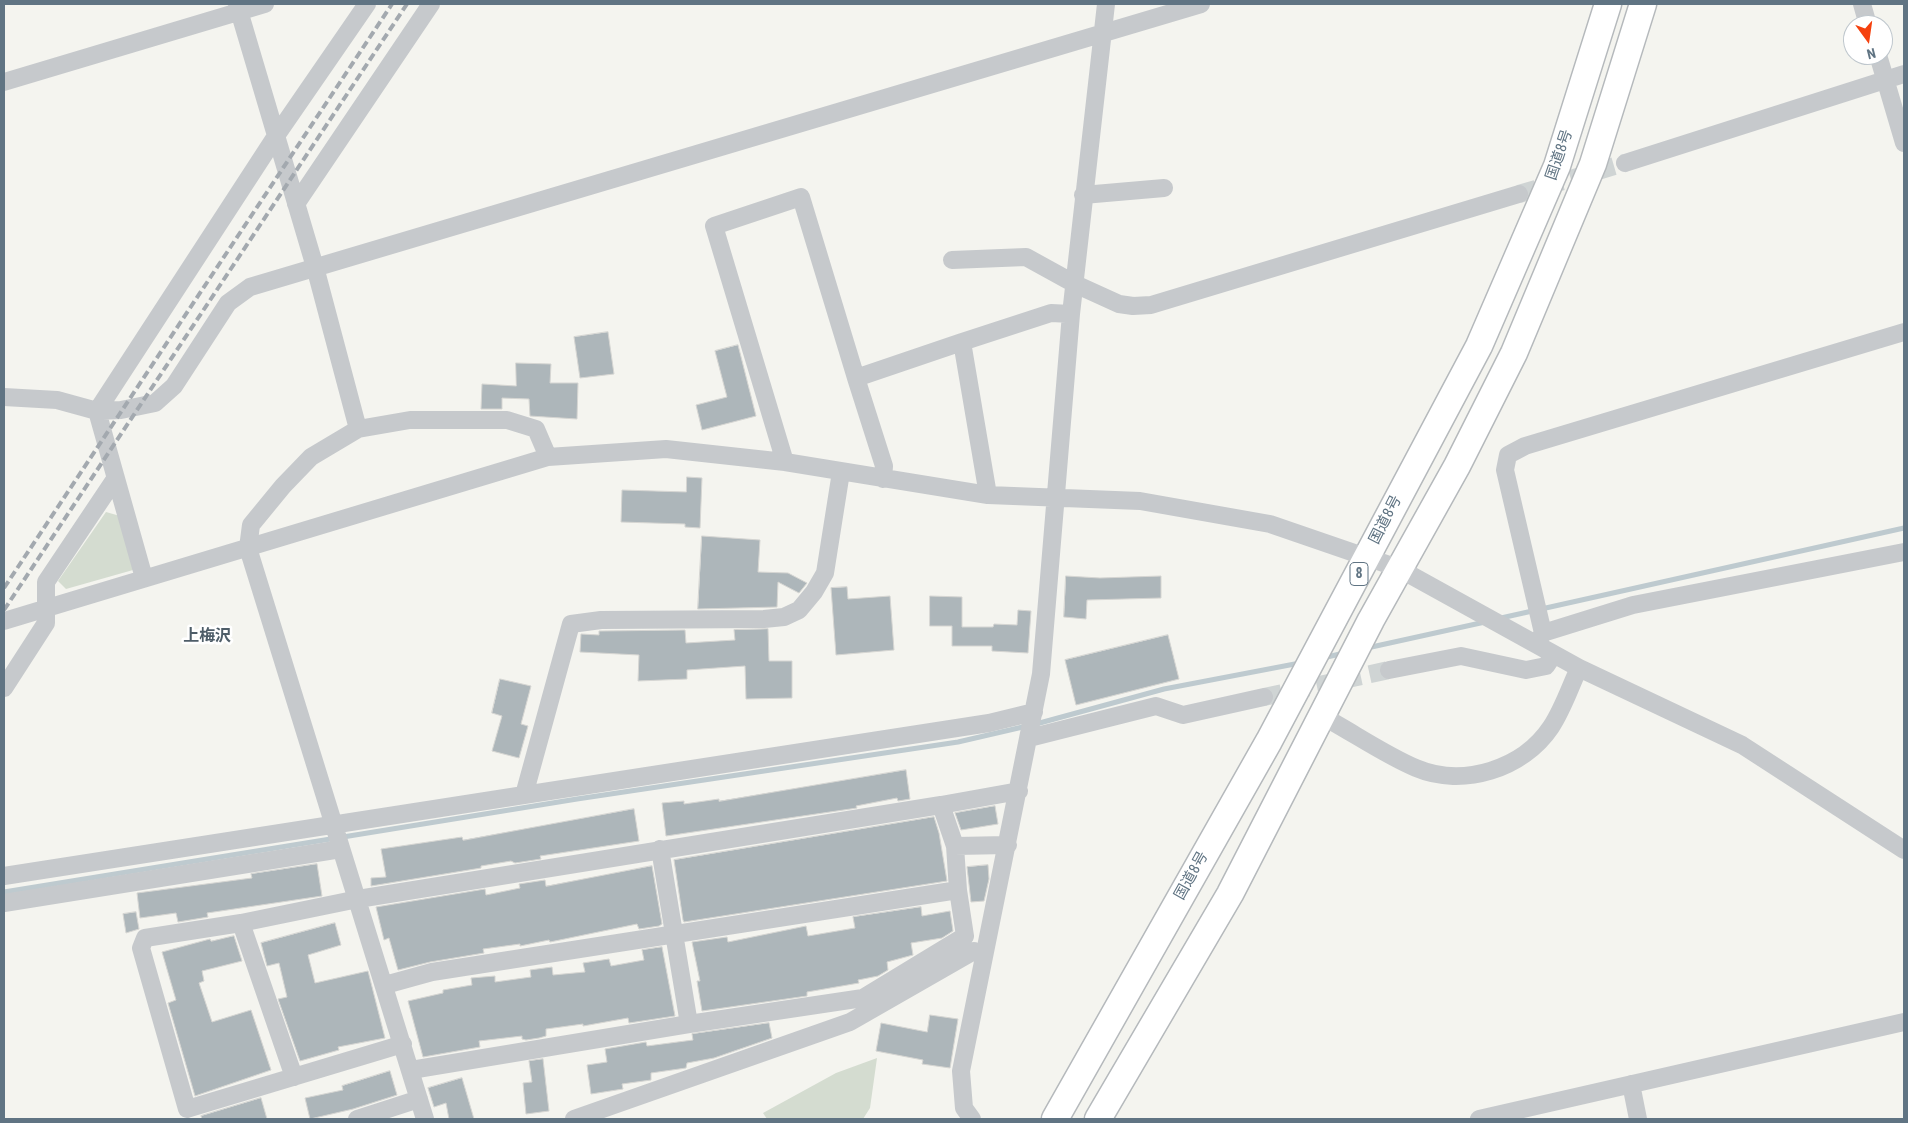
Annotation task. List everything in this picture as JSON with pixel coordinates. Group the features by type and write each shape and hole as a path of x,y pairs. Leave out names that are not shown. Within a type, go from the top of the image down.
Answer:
{"highway":[{"name":"国道8号","path":"1055,1119 1269,741 1479,346 1557,166 1608,4"},
{"name":"8","path":"1098,1119 1230,894 1398,568 1457,466 1514,353 1593,164 1643,4"}],"street":[{"path":"4,82 238,8 265,4"},
{"path":"144,578 96,412 276,136 367,4"},
{"path":"296,204 431,4"},
{"path":"964,1115 961,1071 1019,791 1041,674 1071,314 1106,4"},
{"path":"4,397 58,400 96,412 121,410 155,403 174,386 228,303 250,287 1201,4"},
{"path":"238,8 315,267 358,429"},
{"path":"1881,65 1904,143"},
{"path":"1625,163 1904,74"},
{"path":"1083,195 1164,188"},
{"path":"952,260 1026,257 1075,284 1119,304 1133,306 1151,305 1519,194"},
{"path":"785,462 714,226 801,197 884,466 883,479"},
{"path":"856,378 1051,313 1071,314"},
{"path":"1540,638 1504,470 1508,455 1524,446 1904,332"},
{"path":"962,342 988,495"},
{"path":"425,1119 248,548 251,525 283,486 311,457 358,429 410,420 507,420 536,429 548,456"},
{"path":"4,621 548,456 666,449 785,462 988,495 1056,496 1140,501 1201,510 1270,524 1398,568 1540,638 1554,654 1579,668 1742,745 1904,850"},
{"path":"524,796 572,624 601,620 764,619 784,617 799,610 814,592 824,573 841,472"},
{"path":"4,688 46,623 46,582 115,479"},
{"path":"1540,638 1633,605 1904,552"},
{"path":"1389,670 1461,656 1526,670 1546,666 1554,654"},
{"path":"1322,716 1417,768 1455,777 1495,770 1527,754 1551,727 1579,668"},
{"path":"1029,738 1156,706 1182,715 1264,697"},
{"path":"4,876 989,723 1034,712"},
{"path":"403,1044 187,1109 141,948 145,938 241,923 358,899 1019,791"},
{"path":"411,1070 689,1024 863,998 965,936 958,890 955,846 941,805"},
{"path":"955,846 1008,845"},
{"path":"4,903 341,849"},
{"path":"660,849 689,1024"},
{"path":"385,985 432,972 958,890"},
{"path":"241,923 294,1077"},
{"path":"574,1119 850,1022 974,951"},
{"path":"1479,1119 1904,1022"},
{"path":"1631,1084 1638,1119"},
{"path":"357,1119 419,1099"}],"shaded area":[{"path":"106,512 120,516 133,570 66,589 58,581"},
{"path":"877,1058 870,1108 863,1119 767,1119 763,1113 836,1073"}],"building":[{"path":"608,332 614,374 580,378 574,337"},
{"path":"738,345 756,416 702,430 696,405 727,397 715,351"},
{"path":"516,363 551,364 550,383 578,383 577,419 530,416 529,399 502,398 502,409 481,409 482,384 516,386"},
{"path":"687,477 702,478 700,528 685,527 685,524 621,522 622,490 686,492"},
{"path":"702,536 760,540 758,572 788,573 807,583 799,593 778,582 777,607 698,609"},
{"path":"1066,576 1100,578 1161,576 1161,598 1087,600 1086,619 1064,617"},
{"path":"847,587 848,599 890,596 894,650 836,655 831,588"},
{"path":"930,596 962,597 962,627 993,627 994,624 1017,625 1018,610 1031,611 1028,653 992,651 992,646 952,646 952,626 930,626"},
{"path":"768,629 769,661 792,661 792,698 746,699 745,666 687,670 687,679 638,681 639,655 580,652 581,634 599,635 599,631 685,630 686,643 735,640 734,630"},
{"path":"1168,635 1179,679 1076,705 1065,660"},
{"path":"500,679 531,686 521,724 528,726 519,758 492,751 502,716 492,713"},
{"path":"906,770 910,799 898,801 897,798 856,806 857,808 666,836 662,803 684,801 684,804 719,799 719,801"},
{"path":"995,806 998,824 961,830 955,813"},
{"path":"634,809 639,841 540,856 541,859 515,863 511,861 481,866 481,868 371,886 371,878 386,877 381,849 462,837 463,840"},
{"path":"934,817 939,833 947,881 684,922 683,920 674,860"},
{"path":"317,864 322,896 207,913 208,917 178,922 176,913 140,918 137,893 252,878 251,874"},
{"path":"988,865 989,879 984,901 971,902 967,867"},
{"path":"652,866 662,924 659,926 639,929 637,924 550,942 549,940 520,946 520,944 483,949 484,953 430,962 398,970 389,938 384,940 376,907 485,889 486,895 520,888 519,884 545,880 546,886"},
{"path":"921,907 922,916 950,911 953,931 942,938 911,943 913,955 887,962 888,970 878,976 858,980 859,983 807,992 807,996 702,1011 697,981 700,981 692,942 727,937 728,942 806,926 808,936 855,928 853,917"},
{"path":"136,912 139,929 126,933 123,914"},
{"path":"335,923 341,945 308,955 315,983 368,971 385,1038 338,1047 339,1050 300,1061 278,999 287,997 279,963 267,966 261,943"},
{"path":"234,936 242,961 202,971 204,981 199,983 212,1022 251,1010 271,1070 195,1096 168,1003 176,1000 162,952 210,939 211,941"},
{"path":"662,947 675,1016 629,1023 628,1018 583,1026 583,1024 546,1029 546,1036 539,1038 526,1040 522,1039 522,1036 479,1041 480,1047 423,1057 408,1001 443,993 443,990 472,985 471,978 495,976 495,982 531,977 530,970 552,967 553,975 585,972 583,963 609,959 611,966 644,960 642,950"},
{"path":"930,1015 958,1019 950,1068 922,1064 923,1060 876,1051 881,1023 927,1032"},
{"path":"769,1023 772,1038 714,1058 687,1063 686,1068 651,1073 651,1080 622,1084 623,1089 591,1094 587,1065 607,1062 605,1049 646,1042 647,1046 693,1040 692,1034"},
{"path":"543,1059 549,1111 526,1114 523,1083 532,1082 529,1061"},
{"path":"390,1071 397,1095 353,1109 310,1119 305,1098 343,1090 342,1086"},
{"path":"462,1078 474,1119 449,1119 446,1103 434,1107 428,1088"},
{"path":"261,1098 267,1119 202,1119 201,1116"}],"waterway":[{"path":"1501,618 1904,528"},
{"path":"1367,648 1485,622"},
{"path":"1323,658 1344,653"},
{"path":"1036,724 1164,689 1300,663"},
{"path":"4,892 577,799 958,742 1027,726"}],"tunnel":[{"path":"1519,194 1625,163"},
{"path":"1264,697 1389,670"}],"railway":[{"path":"4,588 392,4"},
{"path":"4,610 407,4"}],"district":[{"name":"上梅沢","path":"207,637"}]}
